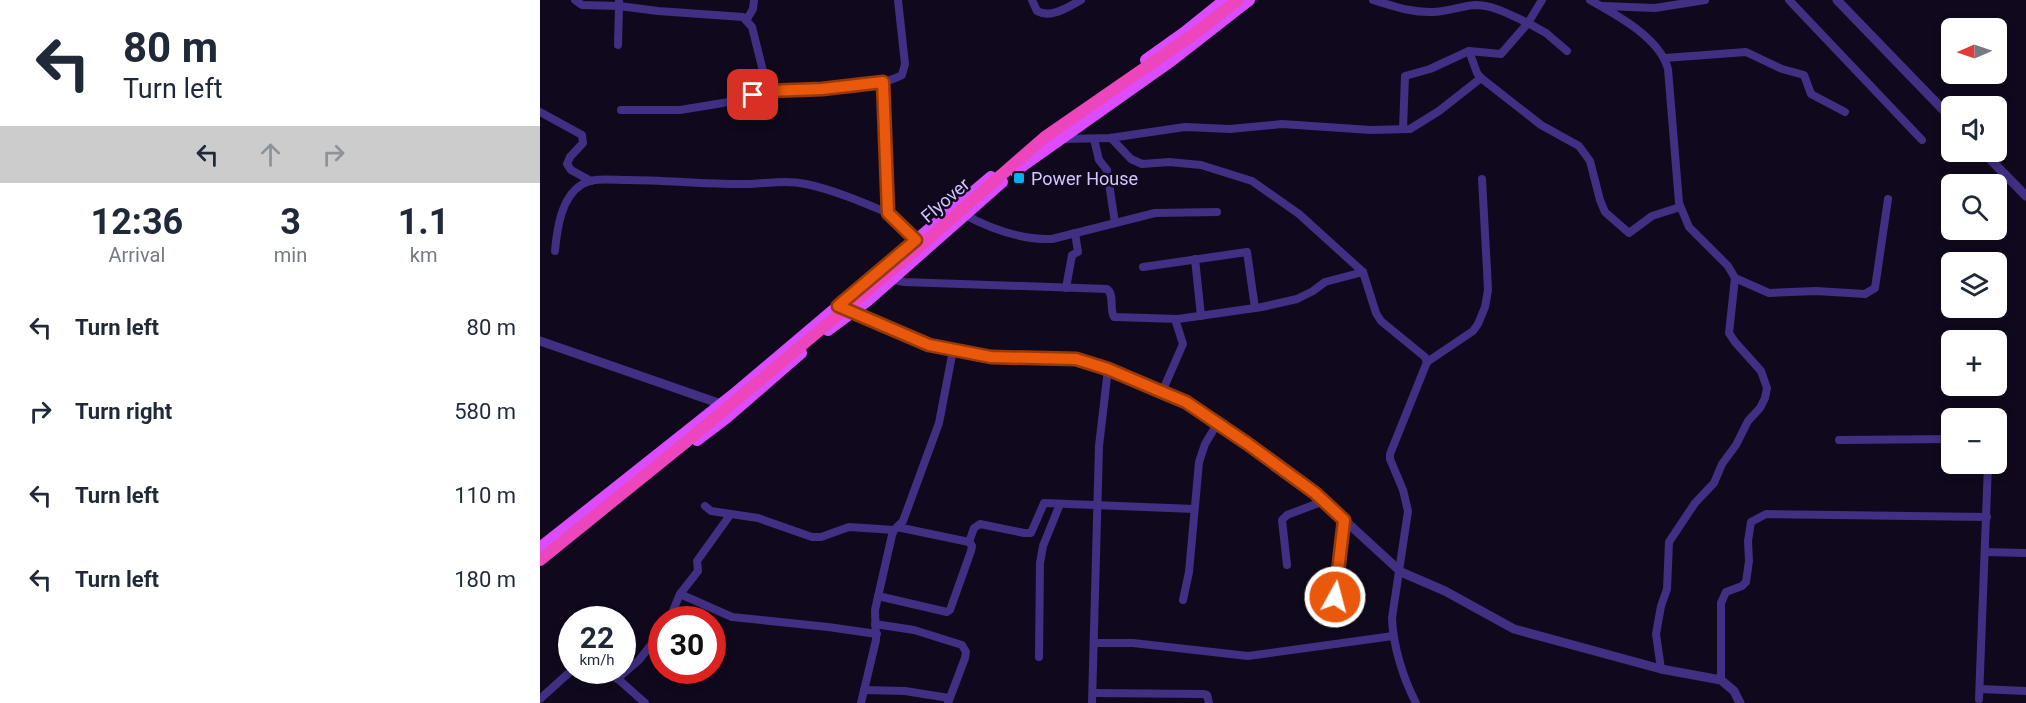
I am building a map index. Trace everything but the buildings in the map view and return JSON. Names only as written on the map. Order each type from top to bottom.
[{"type":"highway","name":"Flyover","points":[[540,560],[686,442],[911,254],[1045,137],[1176,47],[1238,0]]},
{"type":"highway","name":"Flyover","points":[[540,554],[658,459],[679,444],[686,442]]},
{"type":"main road","points":[[540,548],[722,404],[1048,129],[1184,33],[1225,0]]},
{"type":"main road","points":[[540,566],[648,477],[734,411],[818,338],[852,313],[1021,165],[1172,60],[1249,0]]},
{"type":"street","points":[[575,0],[582,5],[619,3],[658,11],[738,15],[747,19],[752,27],[768,91]]},
{"type":"street","points":[[747,19],[753,9],[754,0]]},
{"type":"street","points":[[621,110],[666,111],[694,108],[768,91],[822,89],[883,82],[902,75],[905,69],[898,0]]},
{"type":"street","points":[[1032,0],[1037,11],[1045,15],[1081,0]]},
{"type":"street","points":[[1373,0],[1413,11],[1432,12],[1473,5],[1496,8],[1546,33],[1567,51]]},
{"type":"street","points":[[1403,129],[1404,76],[1430,69],[1469,51],[1501,54],[1528,23],[1542,0]]},
{"type":"street","points":[[1590,0],[1635,29],[1665,58],[1668,69],[1675,176],[1680,207],[1689,227],[1728,266],[1735,278],[1769,293],[1816,291],[1865,294],[1875,288],[1888,199]]},
{"type":"street","points":[[1601,6],[1655,8],[1705,0]]},
{"type":"street","points":[[1789,0],[1922,140]]},
{"type":"street","points":[[1837,0],[1941,108]]},
{"type":"street","points":[[618,45],[619,3]]},
{"type":"street","points":[[1469,51],[1481,78],[1541,125],[1579,146],[1590,161],[1605,212],[1629,233],[1652,216],[1680,207]]},
{"type":"street","points":[[1665,58],[1746,52],[1776,67],[1804,75],[1811,94],[1845,112]]},
{"type":"street","points":[[1048,129],[1058,139],[1111,138],[1185,128],[1230,129],[1282,124],[1371,130],[1410,129],[1439,111],[1481,78]]},
{"type":"street","points":[[883,82],[888,213]]},
{"type":"street","points":[[540,112],[582,135],[582,143],[567,164],[571,171],[591,181]]},
{"type":"street","points":[[1111,138],[1131,159],[1142,164],[1169,162],[1201,165],[1252,181],[1299,214],[1363,272],[1376,313],[1381,321],[1425,357],[1427,362]]},
{"type":"street","points":[[1094,139],[1099,160],[1107,170],[1115,223]]},
{"type":"street","points":[[1993,162],[2026,196]]},
{"type":"street","points":[[1416,703],[1408,687],[1393,636],[1392,618],[1401,572],[1408,512],[1404,490],[1390,459],[1390,454],[1427,362],[1473,331],[1479,324],[1485,307],[1488,290],[1482,179]]},
{"type":"street","points":[[555,251],[556,232],[562,212],[577,188],[591,181],[643,180],[806,184],[888,213],[926,249]]},
{"type":"street","points":[[954,208],[998,230],[1041,239],[1052,239],[1155,213],[1217,212]]},
{"type":"street","points":[[1066,288],[1072,255],[1078,252],[1075,233]]},
{"type":"street","points":[[1143,267],[1247,252],[1255,308]]},
{"type":"street","points":[[1195,259],[1202,316]]},
{"type":"street","points":[[879,271],[892,279],[904,282],[930,281],[1110,291],[1112,314],[1117,318],[1175,319],[1255,308],[1297,299],[1325,282],[1363,272]]},
{"type":"street","points":[[1661,669],[1656,634],[1667,589],[1669,542],[1695,503],[1714,483],[1722,464],[1736,445],[1748,421],[1760,408],[1767,388],[1761,371],[1729,333],[1735,278]]},
{"type":"street","points":[[838,306],[929,345],[991,357],[1076,359],[1108,369],[1186,402],[1324,501],[1401,572],[1445,591],[1514,629],[1661,669],[1721,680],[1734,691],[1740,703]]},
{"type":"street","points":[[1162,392],[1183,344],[1175,319]]},
{"type":"street","points":[[540,341],[722,404],[734,411]]},
{"type":"street","points":[[861,703],[876,634],[874,616],[895,529],[903,521],[939,423],[953,350]]},
{"type":"street","points":[[1092,703],[1099,446],[1108,369]]},
{"type":"street","points":[[1183,600],[1189,572],[1199,462],[1205,444],[1217,424]]},
{"type":"street","points":[[1839,440],[1941,439]]},
{"type":"street","points":[[1979,699],[1988,474]]},
{"type":"street","points":[[1287,566],[1282,520],[1287,515],[1324,501]]},
{"type":"street","points":[[878,596],[947,612],[950,610],[972,546],[969,542],[974,528],[980,524],[1031,533],[1042,504],[1194,509]]},
{"type":"street","points":[[1039,657],[1040,563],[1043,546],[1060,504]]},
{"type":"street","points":[[705,506],[711,511],[758,518],[817,537],[849,527],[895,529],[969,542]]},
{"type":"street","points":[[1721,680],[1721,603],[1726,592],[1746,582],[1751,522],[1766,514],[1987,518]]},
{"type":"street","points":[[675,606],[680,594],[698,571],[696,561],[730,515]]},
{"type":"street","points":[[1333,616],[1344,520]]},
{"type":"street","points":[[1985,552],[2026,553]]},
{"type":"street","points":[[680,594],[732,617],[876,634]]},
{"type":"street","points":[[864,690],[905,691],[949,701],[966,652],[962,645],[914,630],[875,624]]},
{"type":"street","points":[[1095,643],[1133,643],[1248,656],[1393,636]]},
{"type":"street","points":[[636,663],[648,649]]},
{"type":"street","points":[[540,699],[558,683]]},
{"type":"street","points":[[623,684],[645,703]]},
{"type":"street","points":[[1980,689],[2026,691]]},
{"type":"street","points":[[1093,693],[1203,694],[1207,695],[1209,703]]},
{"type":"place","name":"Power House","points":[[1019,178]]},
{"type":"route","points":[[753,95],[768,91],[822,89],[883,82],[888,213],[916,240],[838,306],[929,345],[991,357],[1076,359],[1108,369],[1186,402],[1315,493],[1344,520],[1335,597]]}]
